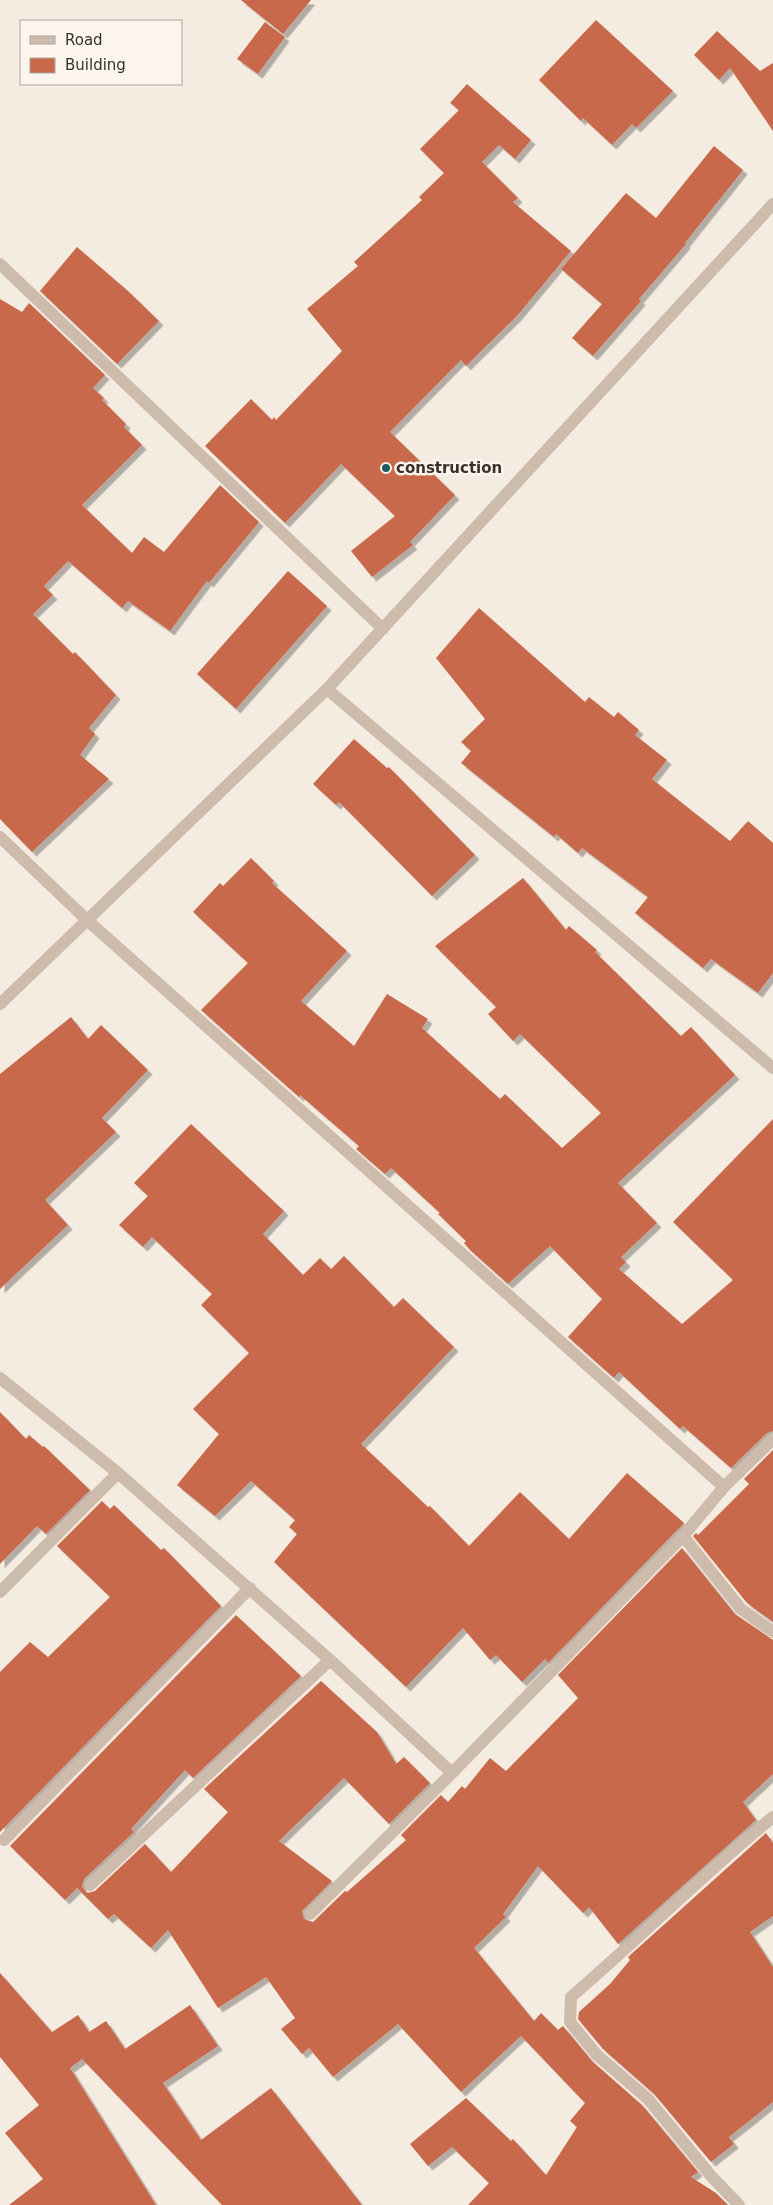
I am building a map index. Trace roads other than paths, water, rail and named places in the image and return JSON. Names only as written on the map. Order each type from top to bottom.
[{"type":"street","points":[[0,1004],[327,689],[773,204]]},
{"type":"street","points":[[0,264],[383,629]]},
{"type":"street","points":[[327,689],[773,1068]]},
{"type":"street","points":[[0,837],[86,920],[724,1487]]},
{"type":"street","points":[[0,1378],[118,1473],[250,1588],[452,1773]]},
{"type":"street","points":[[310,1914],[452,1773],[683,1536],[724,1487],[773,1439]]},
{"type":"street","points":[[0,1592],[118,1473]]},
{"type":"street","points":[[683,1536],[741,1609],[773,1632]]},
{"type":"street","points":[[4,1840],[250,1588]]},
{"type":"street","points":[[90,1885],[330,1660]]},
{"type":"street","points":[[740,2205],[712,2177],[648,2099],[598,2055],[570,2022],[571,1997],[628,1948],[734,1849],[773,1817]]},
{"type":"place","name":"construction","points":[[386,468]]}]
